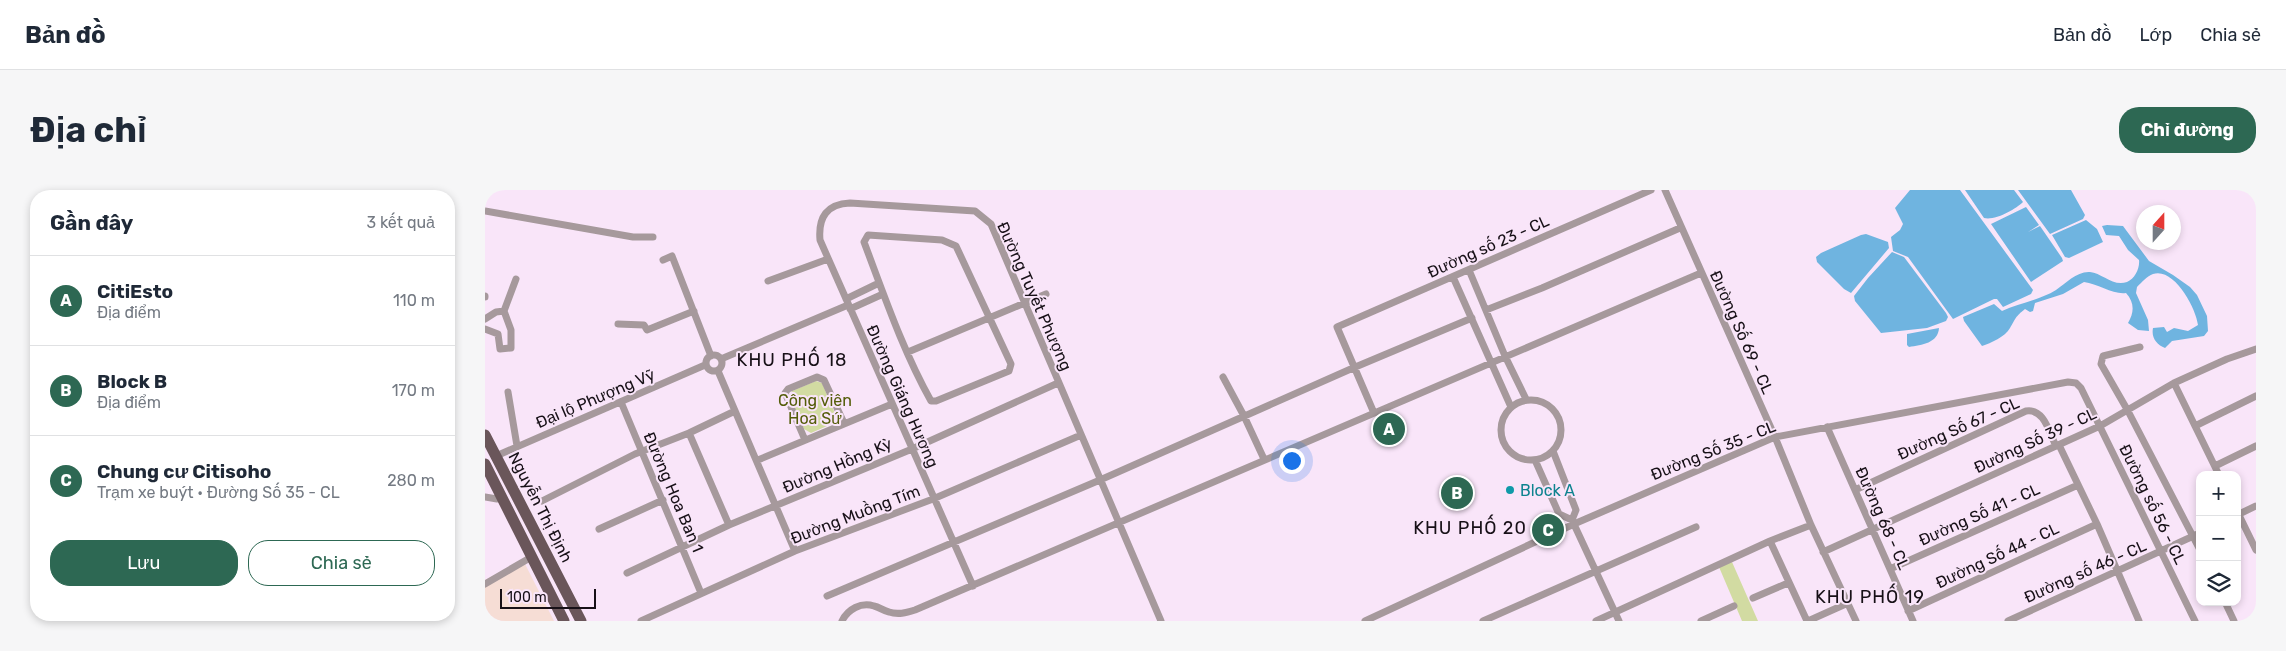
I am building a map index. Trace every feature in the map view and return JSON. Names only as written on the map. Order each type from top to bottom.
[{"type":"main road","name":"Nguyễn Thị Định","points":[[485,435],[581,621]]},
{"type":"main road","name":"Nguyễn Thị Định","points":[[485,450],[574,621]]},
{"type":"main road","name":"Nguyễn Thị Định","points":[[485,464],[495,498]]},
{"type":"main road","name":"Nguyễn Thị Định","points":[[485,477],[564,621]]},
{"type":"main road","name":"Nguyễn Thị Định","points":[[530,558],[560,621]]},
{"type":"street","name":"Đường số 23 - CL","points":[[1353,368],[1337,327],[1651,190]]},
{"type":"street","name":"Đường Số 69 - CL","points":[[1665,190],[1775,437],[1811,525],[1856,621]]},
{"type":"street","name":"Đường Tuyết Phượng","points":[[848,304],[820,240],[819,230],[824,214],[836,204],[850,203],[975,211],[991,224],[1161,621]]},
{"type":"street","points":[[485,211],[633,237],[653,237]]},
{"type":"street","points":[[1486,310],[1681,228]]},
{"type":"street","points":[[868,235],[949,242],[956,246],[1011,368],[1009,371],[936,401],[931,400],[908,352],[879,283],[864,242],[868,235]]},
{"type":"street","points":[[663,260],[671,256],[711,356]]},
{"type":"street","points":[[768,281],[828,259]]},
{"type":"street","points":[[1469,270],[1505,356],[1527,400]]},
{"type":"street","points":[[842,621],[851,610],[861,605],[875,606],[888,612],[903,614],[973,586],[1701,273]]},
{"type":"street","points":[[1453,278],[1511,407]]},
{"type":"street","points":[[485,329],[498,334],[500,349],[511,348],[511,330],[504,311],[516,279]]},
{"type":"street","points":[[848,304],[879,283]]},
{"type":"street","points":[[721,359],[848,304],[883,294]]},
{"type":"street","points":[[908,352],[1046,294]]},
{"type":"street","name":"Đường Giáng Hương","points":[[848,304],[973,586]]},
{"type":"street","points":[[485,320],[496,312],[504,311]]},
{"type":"street","points":[[619,324],[644,325],[647,330],[694,311]]},
{"type":"street","points":[[827,596],[1100,480],[1353,368],[1472,318]]},
{"type":"street","points":[[2140,347],[2103,356],[2101,360],[2109,380],[2196,535]]},
{"type":"street","name":"Đường Số 39 - CL","points":[[1823,552],[2100,426],[2174,383],[2227,359],[2256,349]]},
{"type":"street","points":[[717,355],[721,359],[723,365],[718,372],[710,371],[705,365],[711,356],[717,355]]},
{"type":"street","name":"Đại lộ Phượng Vỹ","points":[[496,456],[705,365]]},
{"type":"street","points":[[1353,368],[1374,413]]},
{"type":"street","points":[[718,372],[758,460],[795,551]]},
{"type":"street","points":[[805,440],[785,393],[788,389],[817,377],[824,380],[844,423]]},
{"type":"street","points":[[1223,377],[1244,416],[1264,460]]},
{"type":"street","name":"Đường Số 35 - CL","points":[[1365,621],[1573,522],[1775,437],[2068,382],[2076,383],[2081,388],[2100,426]]},
{"type":"street","name":"Đường Hồng Kỳ","points":[[627,573],[729,525],[912,449],[1058,383]]},
{"type":"street","points":[[2174,383],[2217,471]]},
{"type":"street","points":[[508,392],[517,446]]},
{"type":"street","points":[[2195,426],[2256,396]]},
{"type":"street","points":[[1527,400],[1539,400],[1549,405],[1556,412],[1560,422],[1559,442],[1553,451],[1545,457],[1535,460],[1516,456],[1503,442],[1501,423],[1511,407],[1527,400]]},
{"type":"street","name":"Đường Hoa Ban 1","points":[[621,402],[683,546],[701,593]]},
{"type":"street","points":[[758,460],[892,404]]},
{"type":"street","name":"Đường Số 67 - CL","points":[[1855,490],[2026,411],[2033,410],[2041,414],[2058,445]]},
{"type":"street","points":[[542,500],[635,454],[642,453],[689,433],[735,411]]},
{"type":"street","name":"Đường số 56 - CL","points":[[2100,426],[2160,553],[2195,621]]},
{"type":"street","name":"Đường 68 - CL","points":[[1827,427],[1913,621]]},
{"type":"street","points":[[689,433],[729,525]]},
{"type":"street","name":"Đường Muồng Tím","points":[[641,621],[795,551],[933,499],[1081,435]]},
{"type":"street","points":[[2058,445],[2097,524],[2139,621]]},
{"type":"street","points":[[2215,466],[2256,446]]},
{"type":"street","points":[[1553,451],[1576,510],[1573,522]]},
{"type":"street","points":[[1535,460],[1559,514],[1573,522],[1619,621]]},
{"type":"street","name":"Đường Số 41 - CL","points":[[1890,569],[2078,485]]},
{"type":"street","points":[[599,529],[663,500]]},
{"type":"street","points":[[2241,512],[2256,506]]},
{"type":"street","points":[[2239,516],[2256,550]]},
{"type":"street","name":"Đường Số 44 - CL","points":[[1908,611],[2097,524]]},
{"type":"street","points":[[1595,621],[1770,541],[1811,525]]},
{"type":"street","points":[[1483,621],[1696,527]]},
{"type":"street","name":"Đường số 46 - CL","points":[[2008,621],[2196,535]]},
{"type":"street","points":[[1770,541],[1807,621],[1848,603]]},
{"type":"street","points":[[485,584],[530,558]]},
{"type":"street","points":[[1753,598],[1788,583]]},
{"type":"street","points":[[1701,621],[1734,606]]},
{"type":"street","points":[[2227,606],[2234,621]]},
{"type":"shaded area","points":[[523,560],[554,621],[485,621],[485,580]]},
{"type":"green space","name":"Công viên Hoa Sứ","points":[[816,381],[822,383],[837,418],[834,423],[811,433],[804,429],[791,400],[792,391]]},
{"type":"green space","points":[[1732,562],[1758,621],[1742,621],[1719,567]]},
{"type":"water","points":[[1910,190],[1960,190],[2033,290],[2031,294],[2003,307],[1997,299],[1994,299],[1953,319],[1908,257],[1893,251],[1891,237],[1900,230],[1903,224],[1895,208]]},
{"type":"water","points":[[1965,190],[2014,190],[2023,202],[1999,216],[1984,218]]},
{"type":"water","points":[[2018,190],[2071,190],[2085,215],[2083,219],[2050,234]]},
{"type":"water","points":[[2026,207],[2039,225],[2028,232],[2040,226],[2063,261],[2031,282],[1991,224]]},
{"type":"water","points":[[2086,220],[2097,229],[2103,242],[2069,258],[2065,257],[2052,235]]},
{"type":"water","points":[[2102,226],[2123,226],[2136,244],[2136,250],[2141,250],[2149,261],[2190,287],[2197,295],[2207,316],[2208,331],[2204,336],[2172,341],[2165,348],[2155,341],[2153,328],[2164,327],[2167,332],[2174,328],[2188,331],[2198,325],[2193,309],[2183,290],[2169,277],[2161,273],[2151,275],[2137,287],[2136,293],[2148,320],[2149,331],[2138,330],[2128,323],[2133,308],[2131,300],[2126,293],[2116,292],[2084,282],[2063,294],[2035,303],[2033,311],[2030,312],[2025,309],[2017,316],[2005,334],[1982,346],[1963,317],[1994,304],[2002,311],[2036,299],[2056,290],[2076,275],[2085,272],[2094,273],[2117,283],[2127,282],[2135,276],[2139,260],[2128,250],[2119,236],[2106,235]]},
{"type":"water","points":[[1866,234],[1888,242],[1889,248],[1851,293],[1844,289],[1817,262],[1816,257],[1821,253]]},
{"type":"water","points":[[1892,252],[1904,257],[1946,313],[1948,317],[1946,321],[1927,328],[1881,333],[1855,301],[1854,296]]},
{"type":"water","points":[[1939,328],[1936,337],[1929,342],[1909,347],[1907,345],[1907,334]]},
{"type":"place","name":"CitiEsto","points":[[1389,429]]},
{"type":"place","name":"Block A","points":[[1510,490]]},
{"type":"place","name":"Block B","points":[[1457,493]]},
{"type":"place","name":"Chung cư Citisoho","points":[[1548,530]]},
{"type":"district","name":"KHU PHỐ 18","points":[[792,360]]},
{"type":"district","name":"KHU PHỐ 20","points":[[1470,528]]},
{"type":"district","name":"KHU PHỐ 19","points":[[1870,597]]}]
